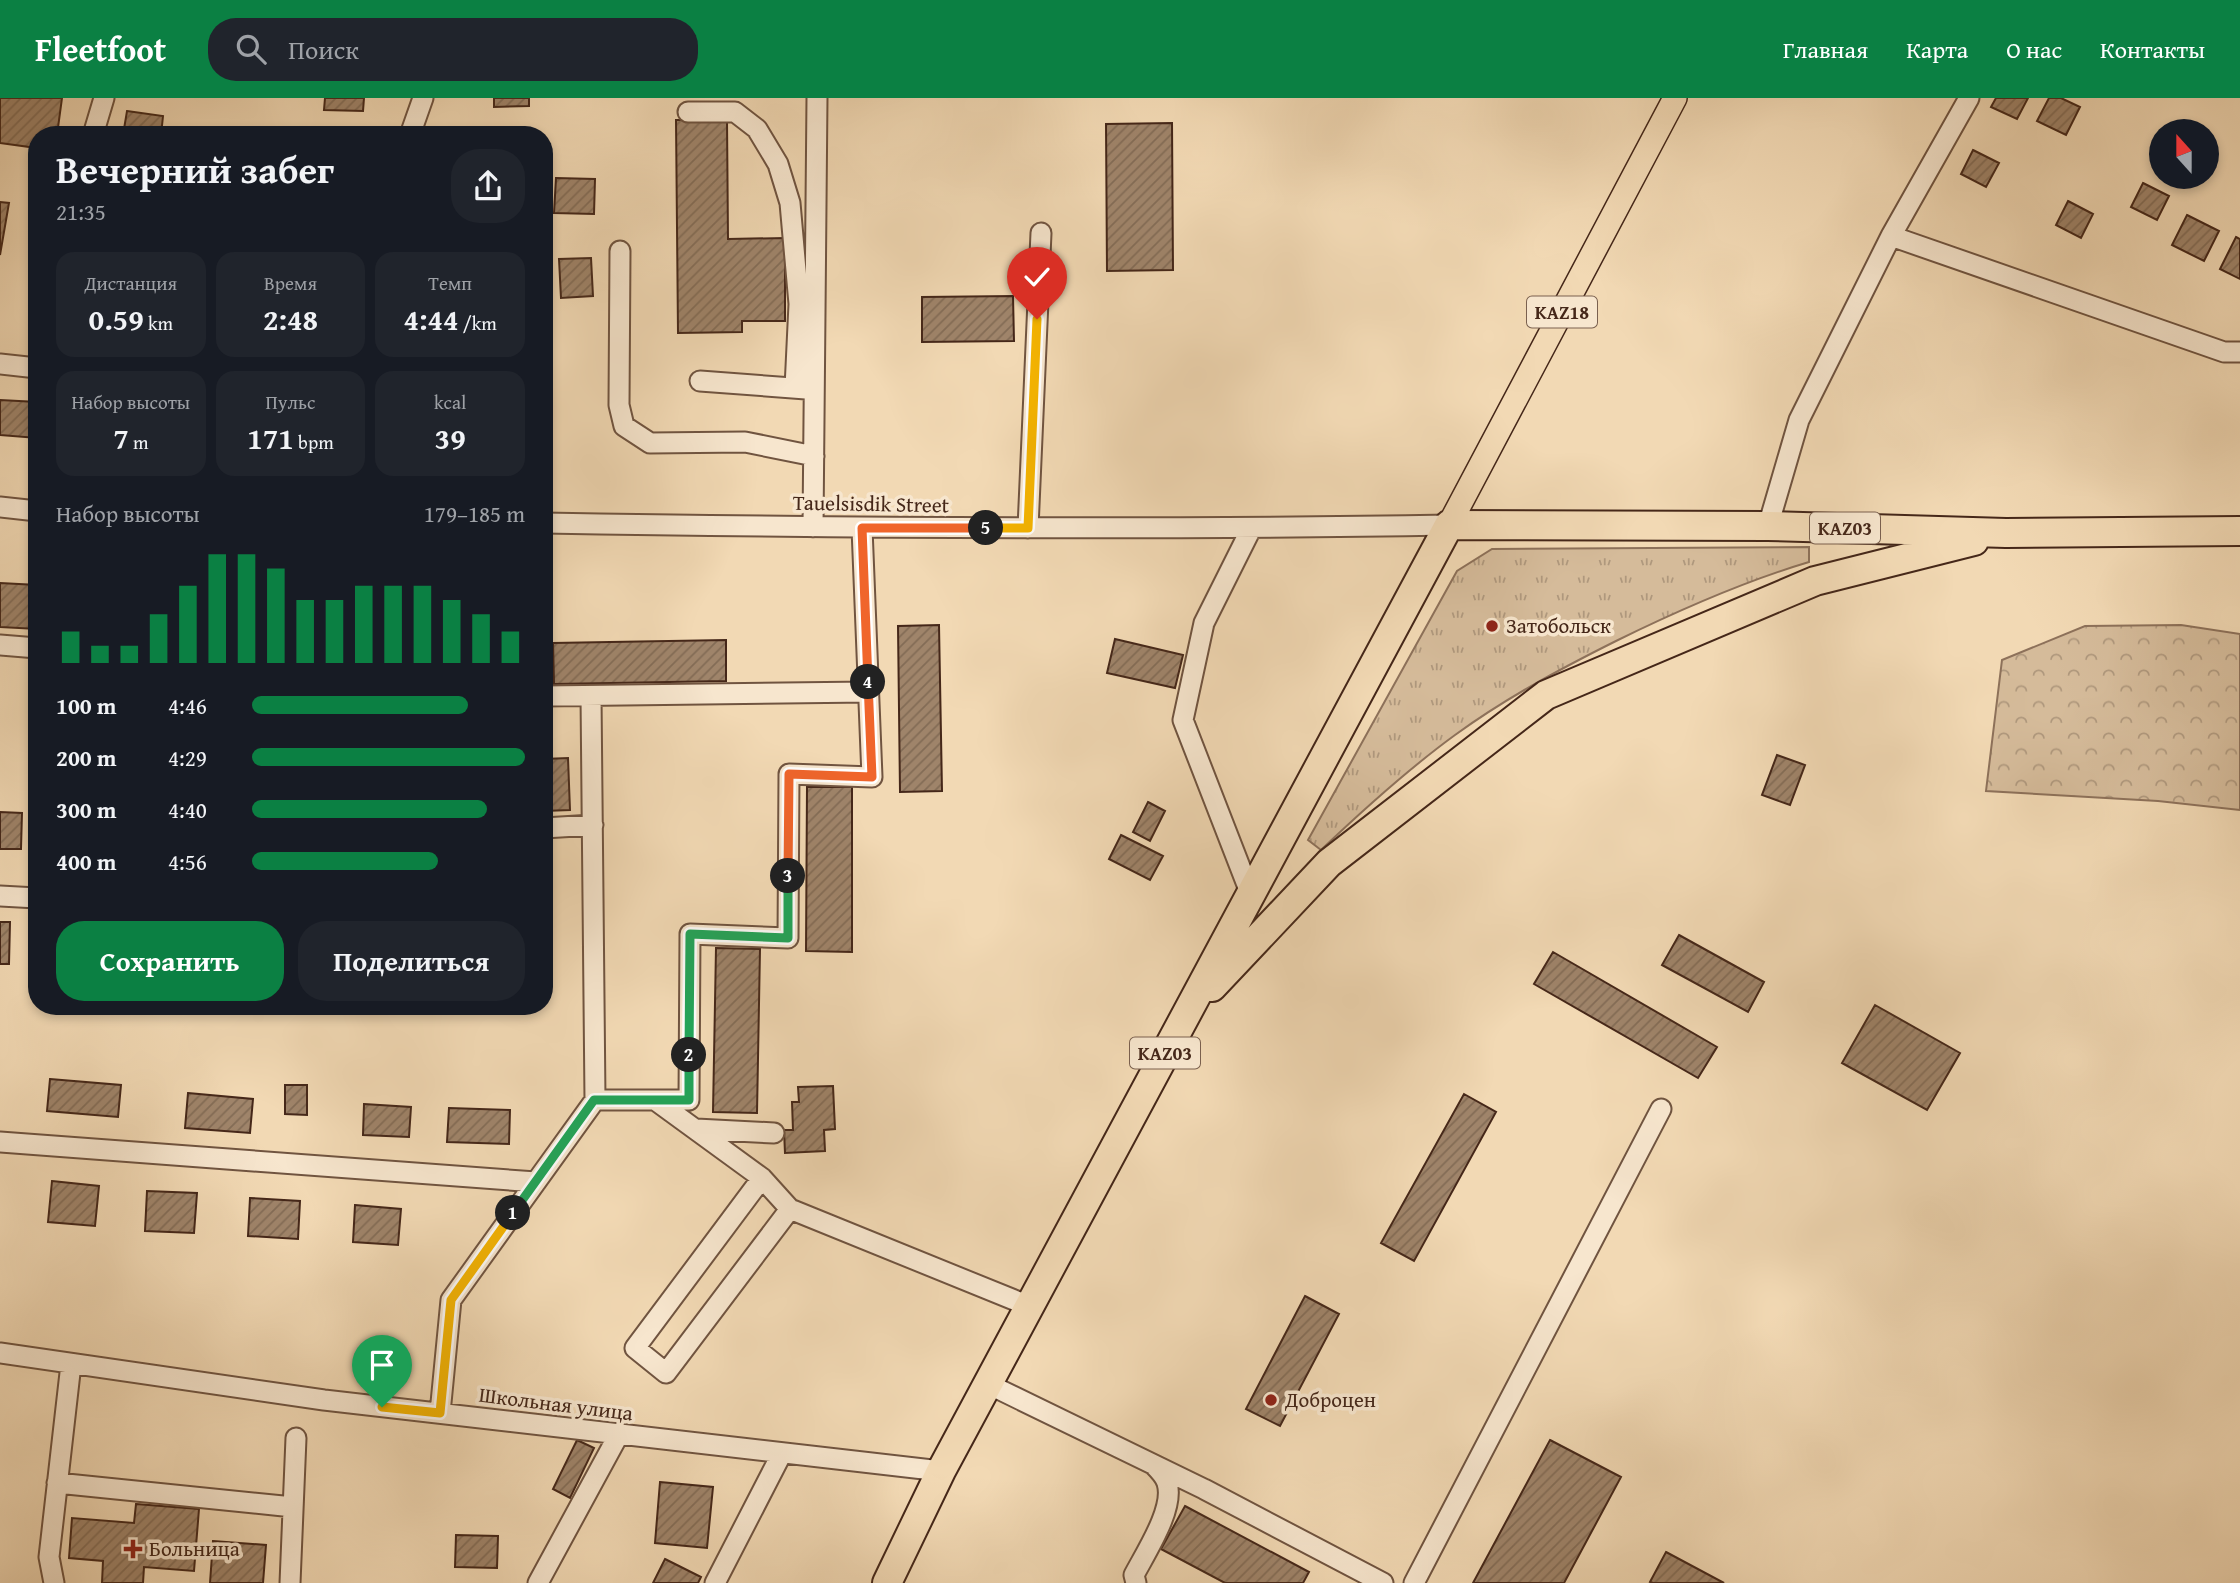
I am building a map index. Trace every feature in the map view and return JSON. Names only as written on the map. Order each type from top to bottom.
[{"type":"highway","name":"KАZ03","points":[[887,1583],[941,1471],[1449,525],[1768,526],[2006,533],[2240,531]]},
{"type":"highway","name":"KАZ03","points":[[1184,1017],[1329,863],[1546,695],[1815,581],[2006,533]]},
{"type":"main road","name":"KAZ18","points":[[1449,525],[1675,98]]},
{"type":"street","points":[[96,126],[104,98]]},
{"type":"street","points":[[413,126],[424,98]]},
{"type":"street","points":[[805,389],[817,98]]},
{"type":"street","points":[[1768,526],[1800,420],[1891,236],[1969,98]]},
{"type":"street","points":[[688,112],[735,112],[757,129],[778,164],[790,203],[805,389],[814,456],[813,527]]},
{"type":"street","points":[[1028,528],[1041,233]]},
{"type":"street","points":[[1891,236],[2224,352],[2240,352]]},
{"type":"street","points":[[620,251],[619,405],[624,426],[650,443],[745,442],[814,456]]},
{"type":"street","points":[[0,364],[28,367]]},
{"type":"street","points":[[700,381],[805,389]]},
{"type":"street","points":[[0,508],[28,510]]},
{"type":"street","name":"Tauelsisdik Street","points":[[553,523],[862,528],[1251,529],[1449,525]]},
{"type":"street","points":[[594,1100],[689,1100],[690,934],[788,938],[789,774],[872,777],[862,528]]},
{"type":"street","points":[[1251,529],[1204,623],[1183,719],[1251,895]]},
{"type":"street","points":[[0,645],[28,647]]},
{"type":"street","points":[[553,696],[869,692]]},
{"type":"street","points":[[440,1413],[451,1300],[594,1100],[592,696]]},
{"type":"street","points":[[553,827],[593,825]]},
{"type":"street","points":[[0,897],[28,898]]},
{"type":"street","points":[[656,1100],[762,1178],[790,1209],[1029,1306]]},
{"type":"street","points":[[1414,1583],[1661,1109]]},
{"type":"street","points":[[695,1129],[774,1133]]},
{"type":"street","points":[[0,1142],[536,1182]]},
{"type":"street","points":[[762,1178],[635,1348],[666,1373],[790,1209]]},
{"type":"street","name":"Школьная улица","points":[[0,1353],[324,1400],[941,1471]]},
{"type":"street","points":[[54,1583],[49,1557],[71,1364]]},
{"type":"street","points":[[988,1384],[1154,1464],[1383,1583]]},
{"type":"street","points":[[538,1583],[619,1434]]},
{"type":"street","points":[[290,1583],[296,1438]]},
{"type":"street","points":[[715,1583],[782,1453]]},
{"type":"street","points":[[1136,1583],[1135,1575],[1166,1510],[1169,1492],[1167,1480],[1154,1464]]},
{"type":"street","points":[[57,1483],[293,1507]]},
{"type":"green space","points":[[1809,547],[1809,562],[1759,578],[1687,608],[1574,662],[1534,685],[1474,721],[1437,748],[1386,790],[1321,850],[1308,840],[1457,571],[1492,549]]},
{"type":"green space","points":[[2181,625],[2240,634],[2240,810],[2158,801],[1986,791],[2002,660],[2085,626]]},
{"type":"building","points":[[0,98],[62,98],[58,126],[28,126],[28,147],[0,143]]},
{"type":"building","points":[[325,98],[364,98],[363,111],[324,110]]},
{"type":"building","points":[[494,98],[529,98],[529,106],[494,107]]},
{"type":"building","points":[[1996,98],[2028,98],[2017,119],[1991,107]]},
{"type":"building","points":[[2049,98],[2061,98],[2080,107],[2066,135],[2037,121]]},
{"type":"building","points":[[127,111],[163,116],[162,126],[124,126]]},
{"type":"building","points":[[676,120],[727,120],[728,239],[785,238],[785,321],[742,321],[742,332],[678,333]]},
{"type":"building","points":[[1172,123],[1173,270],[1107,271],[1106,124]]},
{"type":"building","points":[[1973,150],[1999,163],[1986,187],[1961,174]]},
{"type":"building","points":[[556,178],[595,179],[594,214],[554,213]]},
{"type":"building","points":[[2143,183],[2149,186],[2149,189],[2169,196],[2157,220],[2131,207]]},
{"type":"building","points":[[2068,201],[2093,214],[2081,238],[2056,225]]},
{"type":"building","points":[[0,202],[9,203],[0,255]]},
{"type":"building","points":[[2187,215],[2219,231],[2204,261],[2172,245]]},
{"type":"building","points":[[2236,237],[2240,239],[2240,279],[2220,269]]},
{"type":"building","points":[[591,258],[593,296],[561,298],[559,259]]},
{"type":"building","points":[[1013,296],[1014,341],[922,342],[922,297]]},
{"type":"building","points":[[0,400],[28,402],[28,437],[0,435]]},
{"type":"building","points":[[0,583],[28,585],[28,629],[0,627]]},
{"type":"building","points":[[939,625],[942,791],[900,792],[898,626]]},
{"type":"building","points":[[1115,639],[1183,655],[1175,688],[1107,673]]},
{"type":"building","points":[[726,640],[726,681],[554,684],[553,643]]},
{"type":"building","points":[[1777,755],[1805,765],[1790,805],[1762,795]]},
{"type":"building","points":[[568,758],[570,810],[553,811],[553,759]]},
{"type":"building","points":[[807,787],[852,787],[852,952],[806,951]]},
{"type":"building","points":[[1148,802],[1165,811],[1150,841],[1133,832]]},
{"type":"building","points":[[0,812],[22,813],[21,849],[0,849]]},
{"type":"building","points":[[1121,835],[1163,856],[1150,880],[1109,859]]},
{"type":"building","points":[[0,922],[10,922],[9,964],[0,964]]},
{"type":"building","points":[[1679,935],[1764,982],[1748,1012],[1662,965]]},
{"type":"building","points":[[716,948],[760,949],[757,1113],[713,1112]]},
{"type":"building","points":[[1553,952],[1717,1047],[1698,1078],[1534,984]]},
{"type":"building","points":[[1875,1005],[1960,1053],[1927,1110],[1842,1063]]},
{"type":"building","points":[[50,1079],[121,1085],[118,1117],[47,1111]]},
{"type":"building","points":[[285,1085],[307,1085],[307,1115],[285,1114]]},
{"type":"building","points":[[833,1086],[835,1129],[824,1130],[825,1151],[785,1153],[784,1130],[793,1130],[792,1102],[799,1102],[798,1087]]},
{"type":"building","points":[[188,1093],[253,1099],[250,1133],[185,1128]]},
{"type":"building","points":[[1464,1094],[1496,1112],[1414,1261],[1381,1243]]},
{"type":"building","points":[[364,1104],[411,1107],[409,1137],[363,1135]]},
{"type":"building","points":[[449,1108],[510,1110],[509,1144],[447,1142]]},
{"type":"building","points":[[52,1181],[99,1186],[95,1226],[48,1222]]},
{"type":"building","points":[[147,1191],[197,1193],[194,1233],[145,1231]]},
{"type":"building","points":[[250,1198],[300,1201],[298,1239],[248,1236]]},
{"type":"building","points":[[355,1205],[401,1209],[398,1245],[353,1242]]},
{"type":"building","points":[[1305,1296],[1339,1314],[1280,1426],[1246,1409]]},
{"type":"building","points":[[577,1440],[594,1448],[570,1498],[553,1489]]},
{"type":"building","points":[[1550,1440],[1621,1477],[1564,1583],[1473,1583]]},
{"type":"building","points":[[660,1482],[713,1487],[707,1548],[655,1543]]},
{"type":"building","name":"Больница","points":[[136,1504],[199,1509],[194,1571],[144,1567],[143,1583],[102,1583],[103,1561],[69,1558],[72,1518],[134,1523]]},
{"type":"building","points":[[1185,1506],[1309,1572],[1303,1583],[1225,1583],[1161,1549]]},
{"type":"building","points":[[456,1535],[498,1536],[497,1568],[455,1567]]},
{"type":"building","points":[[213,1541],[266,1545],[263,1583],[210,1583]]},
{"type":"building","points":[[1666,1552],[1724,1583],[1650,1582]]},
{"type":"building","points":[[665,1559],[701,1577],[698,1583],[653,1583]]},
{"type":"place","name":"Затобольск","points":[[1492,626]]},
{"type":"place","name":"Доброцен","points":[[1271,1400]]},
{"type":"place","name":"Больница","points":[[133,1549]]},
{"type":"route","points":[[382,1407],[440,1413],[451,1300],[594,1100],[689,1100],[690,934],[788,938],[789,774],[872,777],[862,528],[1028,528],[1037,319]]}]
